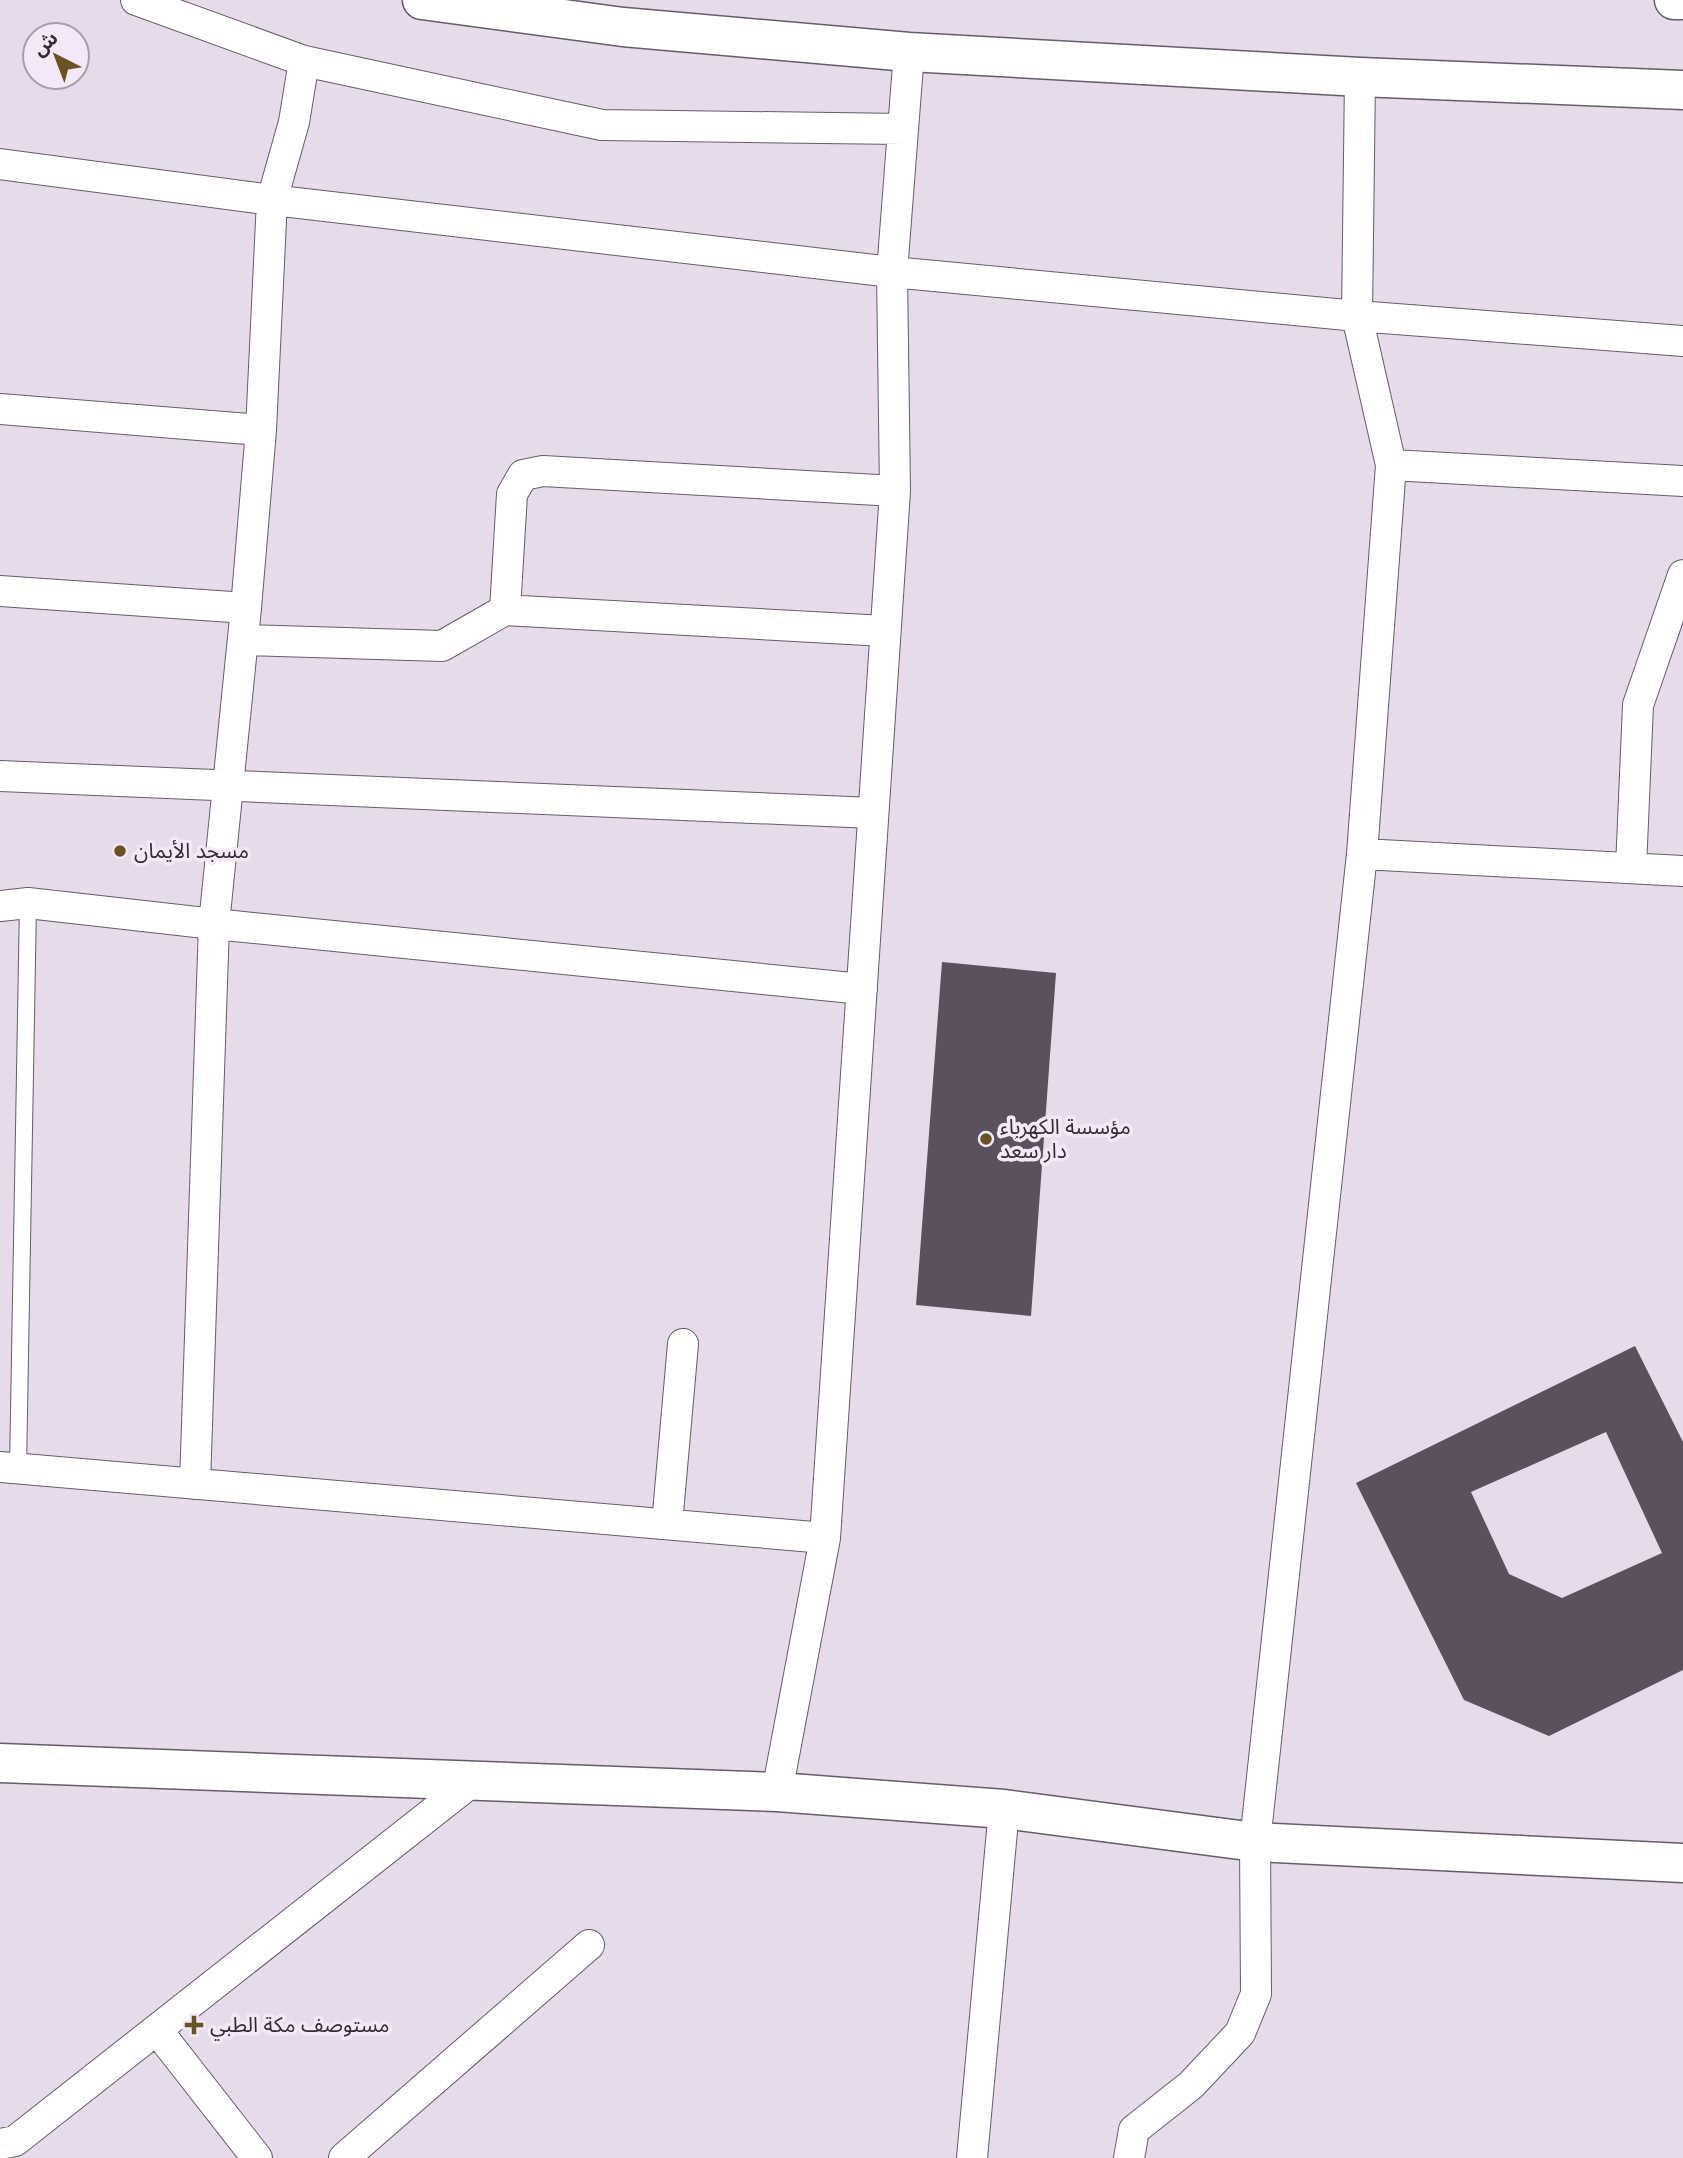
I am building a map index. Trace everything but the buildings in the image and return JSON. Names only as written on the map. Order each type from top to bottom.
[{"type":"main road","points":[[422,0],[623,27],[909,52],[1683,90]]},
{"type":"main road","points":[[1674,0],[1683,0]]},
{"type":"main road","points":[[0,1763],[777,1792],[1004,1809],[1255,1842],[1683,1863]]},
{"type":"street","points":[[136,0],[304,61],[602,125],[903,129]]},
{"type":"street","points":[[777,1792],[825,1538],[895,491],[892,272],[909,52]]},
{"type":"street","points":[[195,1484],[214,924],[261,430],[272,200],[295,122],[304,61]]},
{"type":"street","points":[[1129,2158],[1133,2130],[1191,2085],[1240,2034],[1256,1994],[1255,1842],[1362,854],[1391,465],[1357,316],[1360,76]]},
{"type":"street","points":[[0,164],[272,200],[892,272],[1357,316],[1683,341]]},
{"type":"street","points":[[0,409],[261,430]]},
{"type":"street","points":[[1391,465],[1683,481]]},
{"type":"street","points":[[505,610],[512,494],[523,475],[543,471],[895,491]]},
{"type":"street","points":[[1631,869],[1638,705],[1683,575]]},
{"type":"street","points":[[0,592],[246,608]]},
{"type":"street","points":[[243,640],[442,646],[505,610],[886,631]]},
{"type":"street","points":[[0,776],[873,813]]},
{"type":"street","points":[[1362,854],[1683,871]]},
{"type":"street","points":[[14,904],[862,989]]},
{"type":"street","points":[[667,1524],[683,1344]]},
{"type":"street","points":[[9,1468],[825,1538]]},
{"type":"street","points":[[0,2144],[15,2141],[474,1780]]},
{"type":"street","points":[[972,2158],[1004,1809]]},
{"type":"street","points":[[344,2158],[589,1945]]},
{"type":"street","points":[[157,2030],[257,2158]]},
{"type":"lane","points":[[9,1468],[14,904]]},
{"type":"place","name":"مسجد الأيمان","points":[[120,851]]},
{"type":"place","name":"مؤسسة الكهرباء دار سعد","points":[[986,1139]]},
{"type":"place","name":"مستوصف مكة الطبي","points":[[194,2025]]}]
